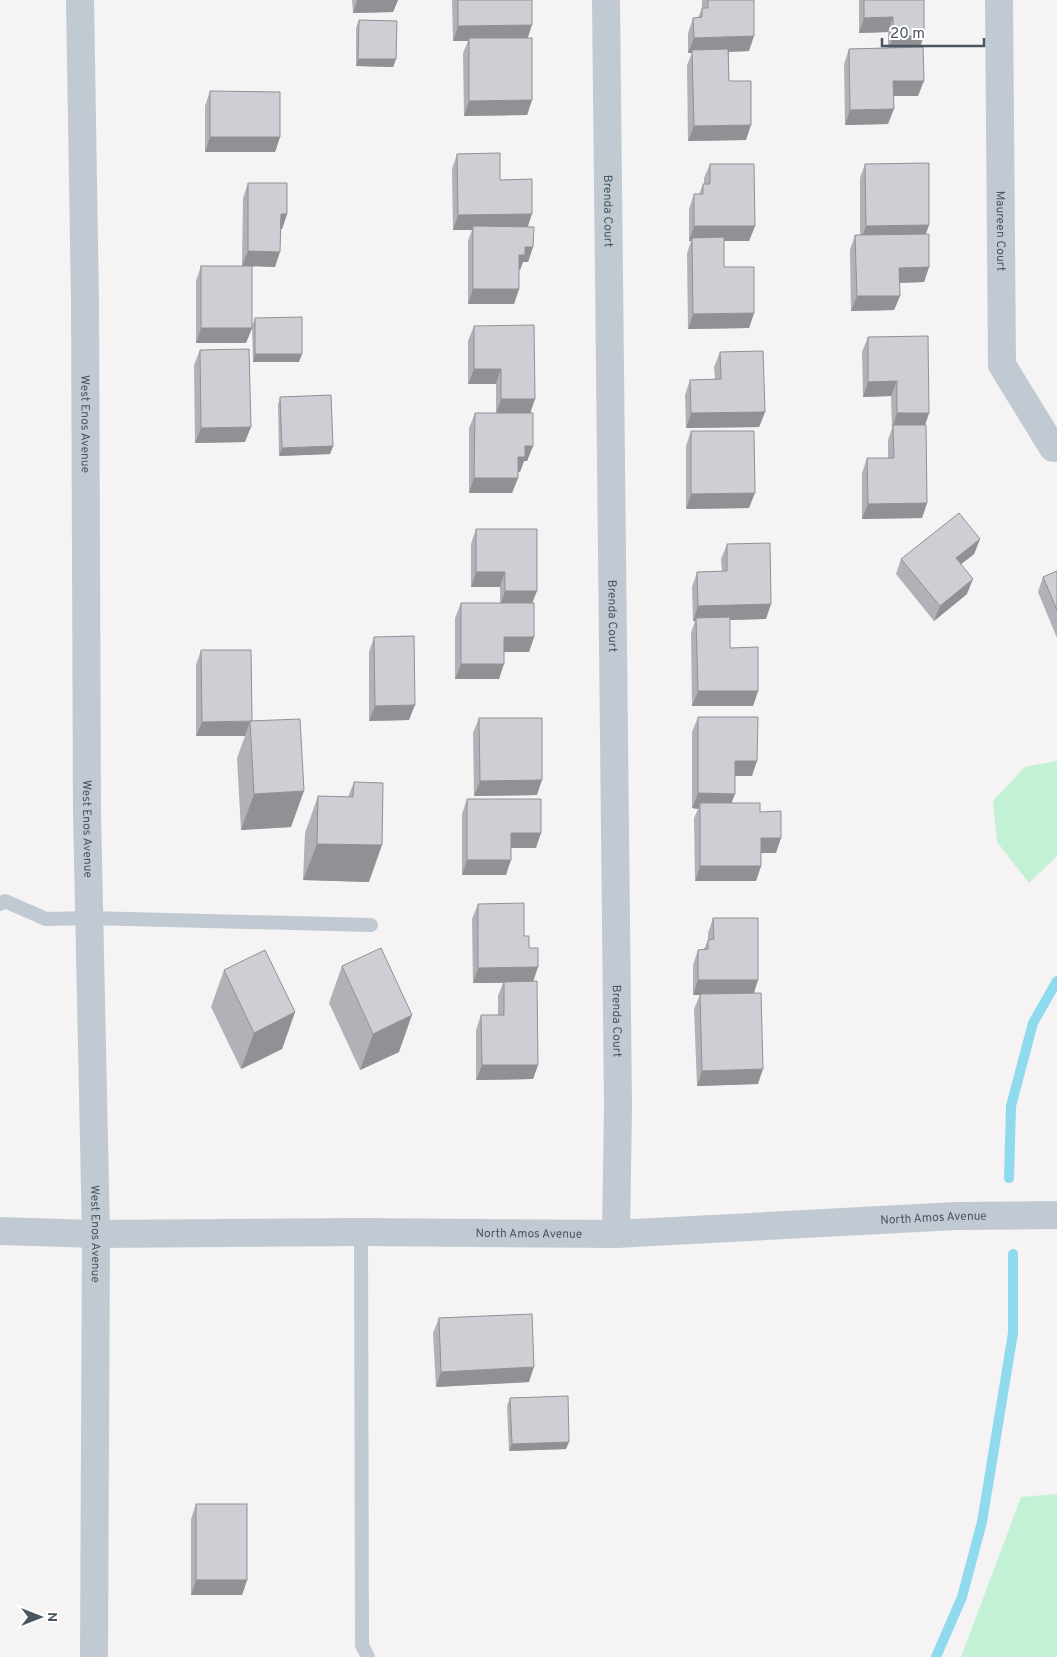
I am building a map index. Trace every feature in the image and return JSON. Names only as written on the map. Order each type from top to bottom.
[{"type":"street","name":"West Enos Avenue","points":[[80,0],[86,312],[86,812],[96,1234],[94,1657]]},
{"type":"street","name":"Brenda Court","points":[[606,0],[618,1106],[616,1234]]},
{"type":"street","name":"Maureen Court","points":[[999,0],[1002,365],[1053,448]]},
{"type":"street","name":"North Amos Avenue","points":[[0,1231],[96,1234],[361,1232],[616,1234],[956,1216],[1053,1215]]},
{"type":"lane","points":[[0,904],[5,901],[46,919],[89,918],[371,925]]},
{"type":"lane","points":[[361,1232],[362,1645],[368,1657]]},
{"type":"green space","points":[[1057,761],[1057,856],[1029,883],[997,842],[993,801],[1025,767]]},
{"type":"green space","points":[[1057,1494],[1057,1657],[961,1657],[1021,1497]]},
{"type":"building","points":[[458,0],[532,0],[532,25],[458,26]]},
{"type":"building","points":[[708,0],[754,0],[754,36],[694,38],[693,18],[702,17],[702,8],[708,8]]},
{"type":"building","points":[[864,0],[924,0],[924,36],[893,36],[893,17],[864,18]]},
{"type":"building","points":[[359,20],[397,21],[396,59],[358,59]]},
{"type":"building","points":[[469,38],[532,38],[532,100],[469,101]]},
{"type":"building","points":[[923,47],[924,81],[893,81],[894,109],[850,110],[849,49]]},
{"type":"building","points":[[728,49],[729,81],[751,81],[751,125],[694,126],[692,50]]},
{"type":"building","points":[[210,91],[280,92],[280,137],[210,137]]},
{"type":"building","points":[[500,153],[500,180],[532,179],[532,214],[458,215],[457,154]]},
{"type":"building","points":[[929,163],[929,225],[866,226],[865,164]]},
{"type":"building","points":[[710,164],[754,164],[755,226],[694,226],[694,194],[703,194],[703,184],[710,184]]},
{"type":"building","points":[[248,183],[287,183],[287,214],[281,214],[280,252],[248,251]]},
{"type":"building","points":[[473,226],[534,227],[533,247],[525,247],[525,255],[519,255],[519,289],[473,289]]},
{"type":"building","points":[[929,234],[929,267],[899,268],[900,296],[857,296],[855,235]]},
{"type":"building","points":[[724,237],[724,267],[754,267],[754,313],[693,314],[692,238]]},
{"type":"building","points":[[201,266],[252,266],[252,328],[201,328]]},
{"type":"building","points":[[302,317],[302,354],[255,354],[255,318]]},
{"type":"building","points":[[534,325],[535,399],[501,399],[501,369],[474,369],[474,326]]},
{"type":"building","points":[[928,336],[929,413],[897,413],[897,381],[868,382],[868,337]]},
{"type":"building","points":[[249,349],[251,427],[201,428],[200,350]]},
{"type":"building","points":[[763,351],[765,412],[691,413],[690,380],[721,379],[720,352]]},
{"type":"building","points":[[331,395],[333,446],[282,448],[280,397]]},
{"type":"building","points":[[475,413],[533,413],[533,446],[525,446],[525,457],[518,457],[518,478],[474,478]]},
{"type":"building","points":[[893,425],[926,425],[927,503],[868,504],[867,458],[894,458]]},
{"type":"building","points":[[691,431],[754,431],[755,493],[691,494]]},
{"type":"building","points":[[959,513],[980,539],[956,558],[973,579],[940,606],[901,559]]},
{"type":"building","points":[[476,529],[537,529],[537,591],[505,591],[505,572],[476,572]]},
{"type":"building","points":[[770,543],[771,604],[698,606],[697,572],[727,571],[727,544]]},
{"type":"building","points":[[1057,571],[1057,610],[1043,577]]},
{"type":"building","points":[[461,603],[534,603],[534,637],[504,637],[504,664],[461,664]]},
{"type":"building","points":[[730,617],[730,648],[758,647],[758,691],[698,691],[696,618]]},
{"type":"building","points":[[414,636],[415,705],[375,706],[374,637]]},
{"type":"building","points":[[201,650],[251,650],[252,721],[202,722]]},
{"type":"building","points":[[698,717],[758,717],[757,761],[735,761],[735,794],[698,793]]},
{"type":"building","points":[[479,718],[542,718],[542,780],[480,781]]},
{"type":"building","points":[[300,719],[304,791],[254,794],[250,721]]},
{"type":"building","points":[[354,782],[383,783],[382,845],[317,844],[318,796],[353,797]]},
{"type":"building","points":[[467,799],[541,799],[541,833],[511,833],[511,860],[467,860]]},
{"type":"building","points":[[700,803],[760,803],[760,812],[781,811],[781,838],[761,838],[761,866],[700,866]]},
{"type":"building","points":[[524,903],[524,936],[529,936],[529,948],[538,948],[538,967],[478,968],[478,904]]},
{"type":"building","points":[[713,918],[758,918],[758,980],[698,980],[698,950],[708,949],[708,940],[714,939]]},
{"type":"building","points":[[381,948],[412,1015],[373,1034],[342,966]]},
{"type":"building","points":[[265,950],[295,1012],[254,1033],[224,970]]},
{"type":"building","points":[[537,981],[538,1065],[482,1065],[481,1015],[504,1015],[504,982]]},
{"type":"building","points":[[761,993],[763,1069],[702,1071],[700,994]]},
{"type":"building","points":[[532,1314],[534,1367],[441,1372],[439,1318]]},
{"type":"building","points":[[568,1396],[569,1442],[512,1444],[510,1398]]},
{"type":"building","points":[[196,1504],[247,1504],[247,1580],[196,1580]]},
{"type":"waterway","points":[[1009,1178],[1011,1106],[1033,1023],[1057,981]]},
{"type":"waterway","points":[[936,1657],[962,1597],[982,1522],[1013,1333],[1013,1254]]}]
